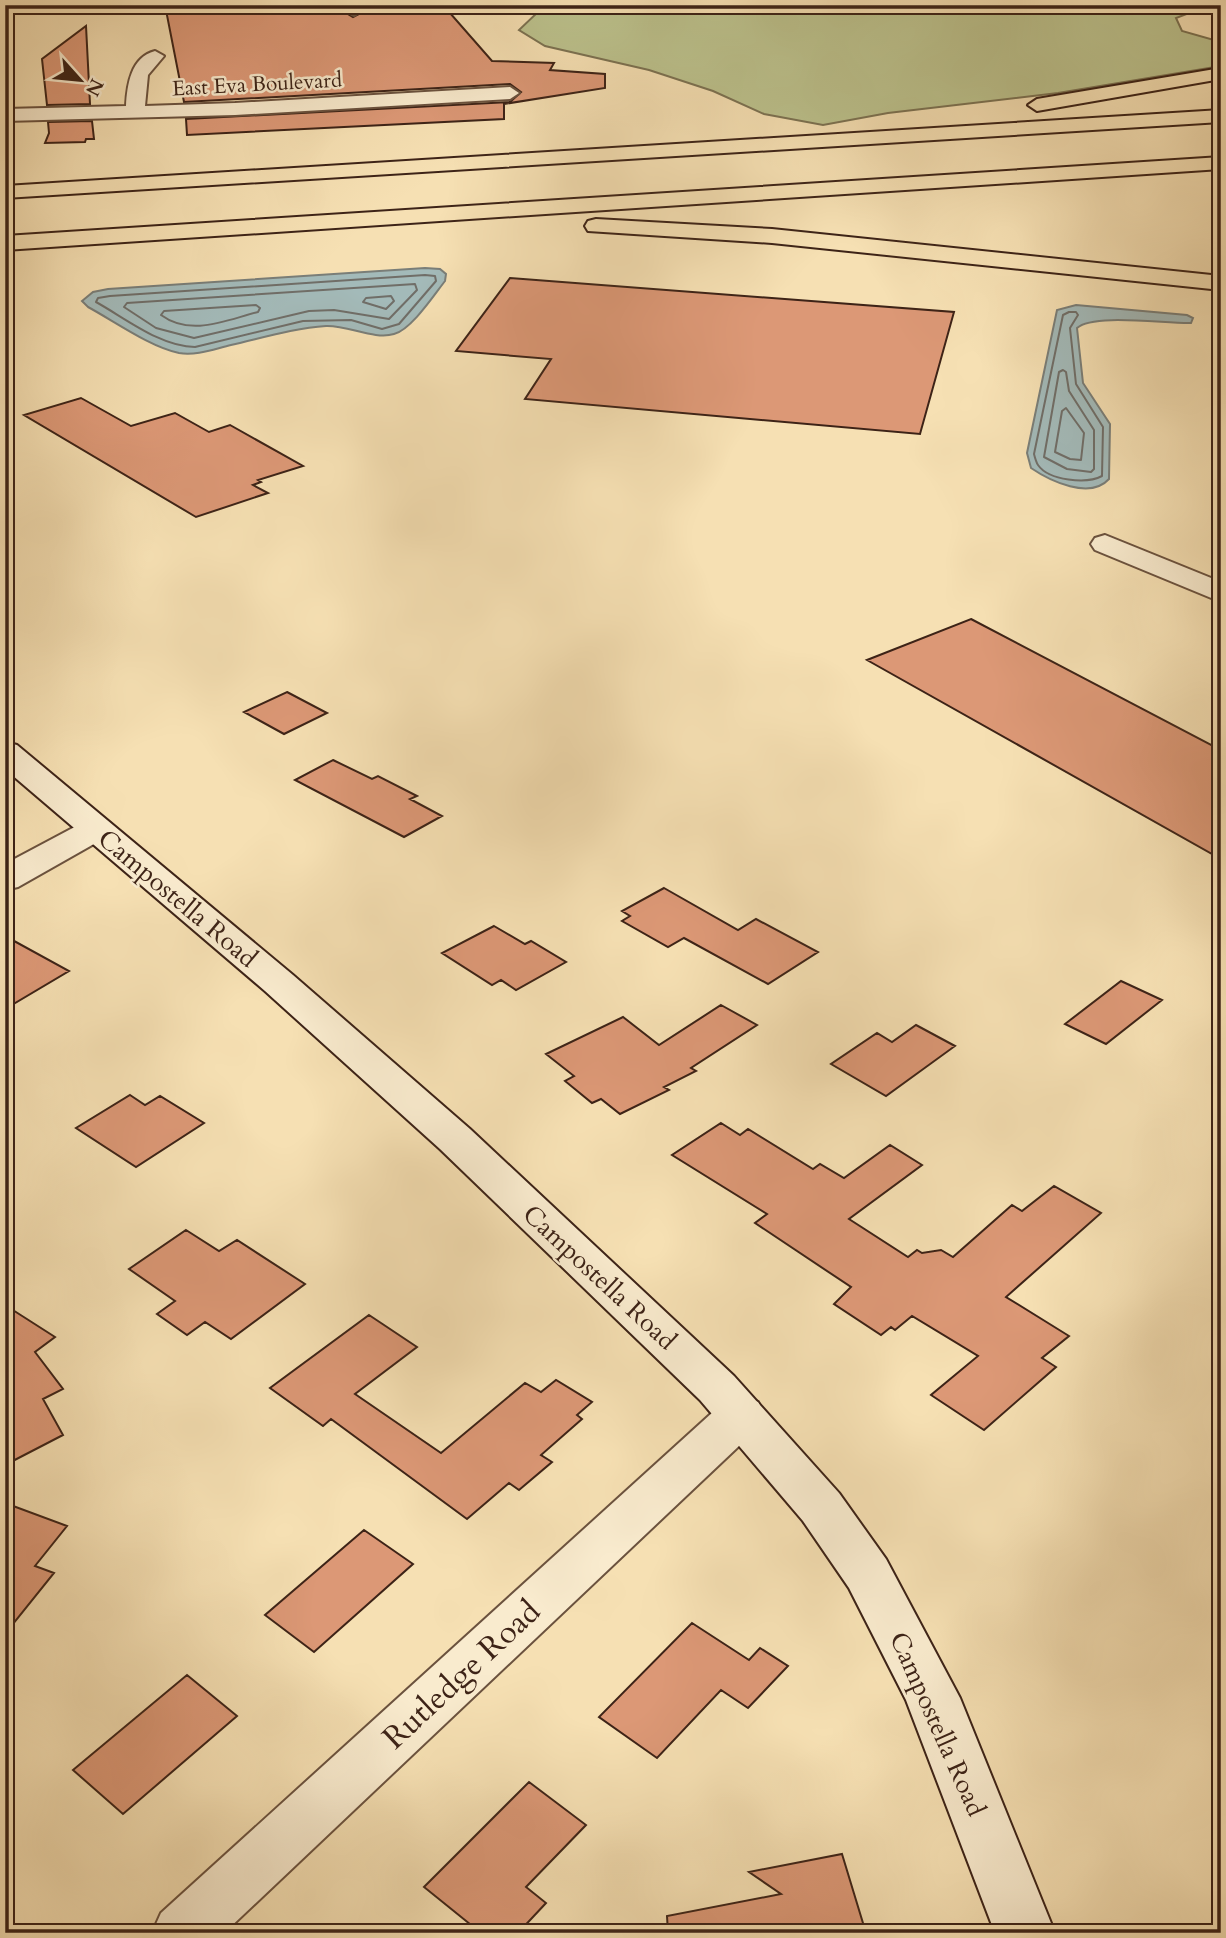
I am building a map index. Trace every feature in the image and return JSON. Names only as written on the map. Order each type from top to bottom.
[{"type":"highway","points":[[222,180],[887,126],[1004,111],[1221,73]]},
{"type":"highway","points":[[5,192],[1221,116]]},
{"type":"highway","points":[[5,243],[1221,163]]},
{"type":"highway","points":[[272,227],[550,225],[705,231],[1221,283]]},
{"type":"street","points":[[136,113],[136,79],[143,66],[155,56]]},
{"type":"street","name":"East Eva Boulevard","points":[[5,115],[136,113],[510,93]]},
{"type":"street","points":[[1105,544],[1221,593]]},
{"type":"street","name":"Campostella Road","points":[[5,752],[279,984],[455,1139],[718,1388],[821,1507],[869,1574],[933,1698],[1025,1933]]},
{"type":"street","points":[[5,879],[96,829]]},
{"type":"street","name":"Rutledge Road","points":[[182,1933],[741,1415]]},
{"type":"green space","points":[[540,5],[1210,5],[1176,18],[1182,31],[1221,42],[1221,66],[1058,93],[888,113],[823,125],[764,114],[713,91],[649,70],[545,46],[519,30],[539,11]]},
{"type":"water","points":[[440,269],[446,274],[445,281],[408,326],[394,334],[386,335],[326,326],[314,327],[185,354],[144,340],[82,301],[93,292],[108,289]]},
{"type":"water","points":[[1076,305],[1187,315],[1193,318],[1191,323],[1098,321],[1077,328],[1083,383],[1110,424],[1109,479],[1091,488],[1059,483],[1039,473],[1031,468],[1027,453],[1057,310]]},
{"type":"building","points":[[165,5],[333,5],[353,17],[363,12],[362,5],[443,5],[492,61],[554,63],[550,70],[605,74],[605,88],[504,104],[504,119],[187,135],[186,119],[510,102],[521,92],[510,84],[184,102]]},
{"type":"building","points":[[86,26],[90,104],[47,105],[42,59]]},
{"type":"building","points":[[92,121],[94,139],[86,139],[85,142],[45,143],[49,133],[48,122]]},
{"type":"building","points":[[510,278],[954,312],[920,434],[525,399],[551,359],[456,351]]},
{"type":"building","points":[[81,398],[131,426],[175,413],[209,432],[230,425],[303,466],[258,480],[261,482],[253,485],[268,493],[196,517],[24,415]]},
{"type":"building","points":[[971,619],[1221,750],[1221,859],[867,660]]},
{"type":"building","points":[[287,692],[327,713],[284,734],[244,712]]},
{"type":"building","points":[[333,760],[372,779],[378,776],[417,796],[410,799],[442,816],[404,837],[295,780]]},
{"type":"building","points":[[664,888],[738,930],[756,919],[818,952],[768,984],[684,938],[668,947],[622,921],[630,916],[622,911]]},
{"type":"building","points":[[494,926],[525,944],[531,941],[566,962],[516,990],[501,980],[492,985],[442,953]]},
{"type":"building","points":[[5,936],[69,971],[5,1009]]},
{"type":"building","points":[[1121,981],[1162,1000],[1106,1044],[1065,1024]]},
{"type":"building","points":[[721,1005],[757,1025],[691,1068],[696,1071],[664,1087],[669,1090],[620,1114],[601,1099],[592,1103],[565,1081],[574,1076],[546,1054],[623,1017],[659,1045]]},
{"type":"building","points":[[916,1025],[955,1046],[886,1096],[831,1064],[877,1033],[892,1042]]},
{"type":"building","points":[[130,1095],[145,1105],[160,1096],[204,1123],[136,1167],[76,1128]]},
{"type":"building","points":[[721,1123],[740,1135],[748,1129],[813,1169],[820,1164],[844,1178],[890,1145],[922,1165],[849,1219],[908,1257],[917,1250],[922,1253],[941,1250],[953,1257],[1012,1205],[1022,1211],[1054,1186],[1101,1213],[1006,1297],[1069,1336],[1042,1358],[1056,1367],[984,1430],[931,1395],[978,1356],[912,1316],[895,1330],[891,1327],[881,1335],[834,1304],[851,1287],[755,1223],[767,1214],[672,1155]]},
{"type":"building","points":[[186,1230],[219,1251],[237,1240],[305,1284],[231,1339],[205,1322],[187,1335],[157,1314],[175,1301],[129,1269]]},
{"type":"building","points":[[5,1305],[55,1337],[35,1352],[63,1389],[43,1399],[63,1435],[5,1465]]},
{"type":"building","points":[[369,1315],[417,1347],[355,1394],[441,1453],[525,1383],[541,1392],[556,1380],[592,1402],[577,1415],[582,1419],[541,1455],[552,1462],[519,1490],[509,1483],[467,1519],[331,1419],[323,1426],[270,1388]]},
{"type":"building","points":[[5,1503],[67,1526],[35,1566],[54,1573],[5,1634]]},
{"type":"building","points":[[364,1530],[413,1564],[314,1652],[265,1615]]},
{"type":"building","points":[[692,1623],[749,1660],[760,1648],[788,1666],[748,1708],[721,1690],[657,1758],[599,1717]]},
{"type":"building","points":[[187,1675],[237,1716],[123,1814],[73,1770]]},
{"type":"building","points":[[529,1782],[586,1825],[526,1887],[546,1903],[518,1933],[481,1933],[424,1887]]},
{"type":"building","points":[[842,1854],[866,1933],[668,1933],[667,1916],[781,1894],[749,1872]]}]
